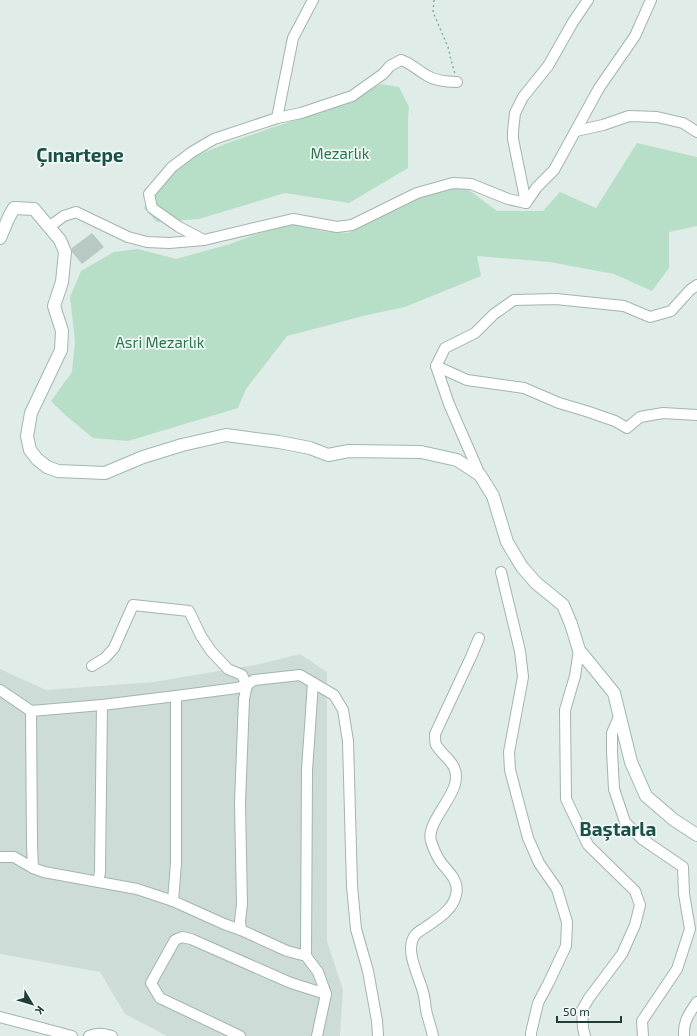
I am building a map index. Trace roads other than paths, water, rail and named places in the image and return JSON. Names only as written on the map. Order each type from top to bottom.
[{"type":"main road","points":[[0,238],[14,208],[34,209],[50,226],[60,240],[65,252],[62,282],[54,306],[62,331],[61,350],[31,413],[27,436],[30,450],[37,459],[47,467],[58,471],[105,473],[143,456],[226,435],[310,448],[328,455],[349,452],[421,452],[457,460],[480,475],[494,496],[507,542],[522,567],[536,583],[563,604],[579,650],[614,693],[631,762],[646,796],[674,820],[697,835]]},
{"type":"street","points":[[277,118],[293,38],[314,0]]},
{"type":"street","points":[[526,203],[513,139],[515,113],[523,97],[548,66],[573,22],[588,0]]},
{"type":"street","points":[[526,203],[537,187],[554,170],[599,88],[634,36],[651,0]]},
{"type":"street","points":[[204,240],[179,227],[152,208],[149,194],[172,167],[214,138],[277,118],[301,113],[352,96],[383,74],[390,66],[401,60],[408,62],[426,76],[436,80],[458,82]]},
{"type":"street","points":[[576,131],[603,125],[629,116],[657,117],[683,123],[697,132]]},
{"type":"street","points":[[50,226],[64,216],[76,212],[128,237],[147,242],[169,243],[204,240],[293,219],[337,227],[352,225],[417,193],[453,183],[471,184],[508,200],[526,203]]},
{"type":"street","points":[[480,475],[449,404],[436,366],[445,348],[475,333],[494,314],[514,300],[556,300],[624,306],[650,317],[671,310],[690,290],[697,286]]},
{"type":"street","points":[[436,366],[467,380],[524,388],[559,403],[615,421],[627,428],[640,418],[663,413],[697,415]]},
{"type":"street","points":[[501,572],[520,651],[523,677],[509,752],[510,770],[528,838],[539,863],[557,889],[568,922],[566,946],[538,1003],[531,1033],[532,1036]]},
{"type":"street","points":[[92,666],[105,658],[114,648],[133,605],[189,611],[201,636],[211,651],[228,669],[242,675],[247,685],[244,699],[241,795],[241,930]]},
{"type":"street","points":[[433,1036],[426,1011],[424,993],[413,960],[411,947],[416,934],[442,916],[452,904],[457,894],[454,879],[439,860],[430,840],[433,825],[451,795],[457,776],[454,766],[436,744],[435,734],[479,638]]},
{"type":"street","points":[[579,650],[575,676],[565,710],[566,799],[588,845],[635,891],[640,905],[635,925],[622,954],[589,998],[582,1010],[585,1036]]},
{"type":"street","points":[[0,690],[30,711],[102,705],[236,688],[247,685],[254,680],[300,675],[334,695],[343,710],[348,741],[352,886],[356,929],[368,970],[377,1021],[378,1036]]},
{"type":"street","points":[[313,682],[307,770],[306,956],[318,972],[326,994],[317,1036]]},
{"type":"street","points":[[173,901],[176,863],[176,696]]},
{"type":"street","points":[[98,882],[100,872],[102,705]]},
{"type":"street","points":[[30,711],[33,868]]},
{"type":"street","points":[[619,717],[612,733],[614,789],[625,822],[642,839],[683,867],[684,894],[690,929],[677,969],[642,1021],[643,1036]]},
{"type":"street","points":[[0,856],[14,856],[33,868],[44,872],[137,889],[173,901],[241,930],[287,952],[306,956]]},
{"type":"street","points":[[240,1036],[160,998],[151,983],[175,940],[182,937],[192,939],[291,983],[326,994]]},
{"type":"street","points":[[684,1036],[684,1028],[687,1017],[697,1002]]},
{"type":"street","points":[[0,1017],[72,1036]]},
{"type":"street","points":[[89,1036],[99,1033],[112,1036]]},
{"type":"district","name":"Çınartepe","points":[[80,155]]},
{"type":"district","name":"Baştarla","points":[[618,829]]},
{"type":"park label","name":"Mezarlık","points":[[340,154]]},
{"type":"park label","name":"Asri Mezarlık","points":[[160,343]]}]
